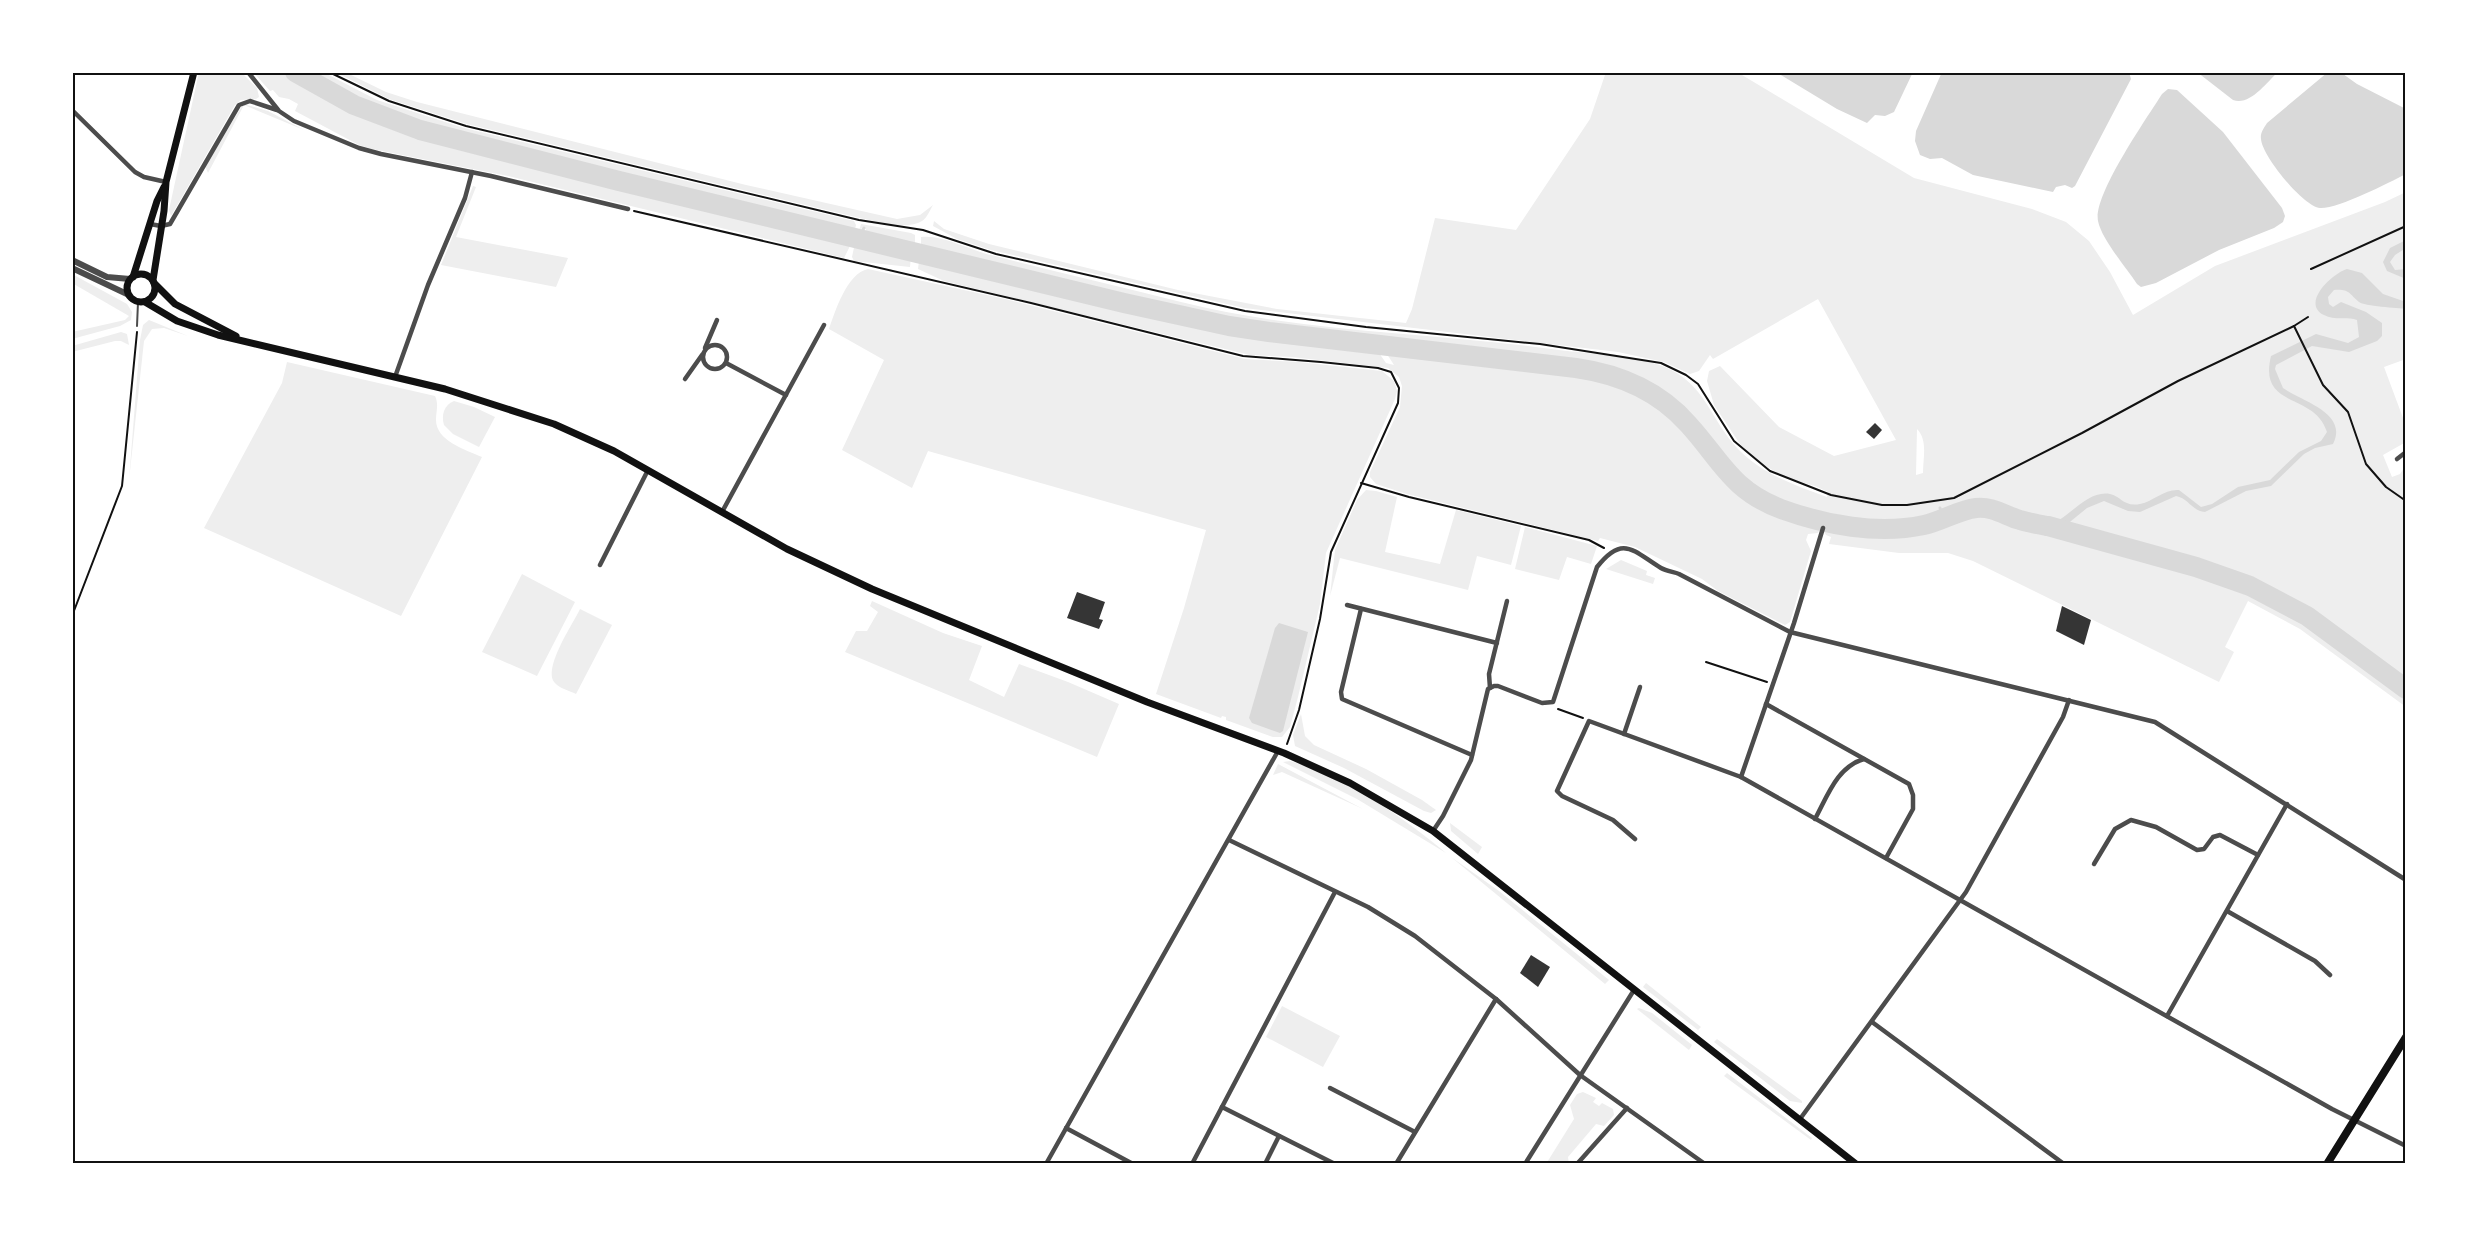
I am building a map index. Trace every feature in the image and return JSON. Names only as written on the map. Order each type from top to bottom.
[{"type":"main road","points":[[141,302],[154,294],[166,182],[194,72]]},
{"type":"main road","points":[[166,182],[157,201],[132,278],[127,286],[129,295],[141,302],[184,324],[218,335],[476,397],[536,417],[590,440],[648,470],[803,557],[913,607],[1147,702],[1281,752],[1366,791],[1433,831],[1856,1164]]},
{"type":"main road","points":[[132,278],[143,274],[154,281],[175,304],[243,340]]},
{"type":"main road","points":[[2327,1164],[2406,1037]]},
{"type":"street","points":[[248,72],[279,111]]},
{"type":"street","points":[[150,224],[161,226],[170,224],[239,105],[250,101],[279,111],[294,121],[369,151],[472,172],[628,209]]},
{"type":"street","points":[[72,110],[135,172],[166,182]]},
{"type":"street","points":[[395,377],[428,285],[465,198],[472,172]]},
{"type":"street","points":[[72,260],[107,277],[132,278]]},
{"type":"street","points":[[72,268],[129,295]]},
{"type":"street","points":[[685,379],[702,355],[717,320]]},
{"type":"street","points":[[722,512],[824,325]]},
{"type":"street","points":[[702,355],[705,364],[715,369],[721,369],[726,363],[728,356],[723,349],[714,345],[705,348]]},
{"type":"street","points":[[726,363],[786,395]]},
{"type":"street","points":[[2397,459],[2406,452]]},
{"type":"street","points":[[600,565],[648,470]]},
{"type":"street","points":[[1741,777],[1823,528]]},
{"type":"street","points":[[1490,687],[1498,686],[1542,703],[1551,703],[1557,695],[1598,567],[1609,553],[1624,548],[1634,550],[1661,568],[1679,574],[1790,632],[2156,722],[2406,880]]},
{"type":"street","points":[[1433,831],[1443,816],[1472,755],[1490,687],[1489,674],[1507,601]]},
{"type":"street","points":[[1347,606],[1497,643]]},
{"type":"street","points":[[1361,609],[1341,692],[1342,699],[1472,755]]},
{"type":"street","points":[[1624,734],[1640,687]]},
{"type":"street","points":[[1800,1119],[1960,900],[2063,717],[2069,700]]},
{"type":"street","points":[[1766,704],[1910,784],[1913,809],[1886,858]]},
{"type":"street","points":[[1635,839],[1613,820],[1562,796],[1557,791],[1589,721],[1741,777],[2354,1120],[2406,1146]]},
{"type":"street","points":[[1046,1164],[1281,752]]},
{"type":"street","points":[[1815,819],[1842,770],[1853,762],[1864,759]]},
{"type":"street","points":[[2167,1016],[2287,804]]},
{"type":"street","points":[[2094,864],[2115,829],[2131,820],[2156,827],[2197,850],[2204,849],[2213,837],[2220,835],[2258,855]]},
{"type":"street","points":[[1229,840],[1384,916],[1415,936],[1496,999],[1580,1075],[1705,1164]]},
{"type":"street","points":[[1192,1164],[1335,892]]},
{"type":"street","points":[[2226,911],[2315,961],[2331,975]]},
{"type":"street","points":[[1525,1164],[1634,990]]},
{"type":"street","points":[[1396,1164],[1496,999]]},
{"type":"street","points":[[1872,1022],[2064,1164]]},
{"type":"street","points":[[1330,1088],[1415,1132]]},
{"type":"street","points":[[1222,1107],[1335,1164]]},
{"type":"street","points":[[1577,1164],[1627,1108]]},
{"type":"street","points":[[1066,1128],[1133,1164]]},
{"type":"street","points":[[1264,1164],[1279,1136]]},
{"type":"lane","points":[[137,326],[141,302]]},
{"type":"path","points":[[329,72],[389,101],[466,126],[859,220],[923,230],[996,254],[1196,302],[1267,315],[1540,344],[1661,363],[1686,375],[1698,384],[1734,441],[1757,462],[1784,478],[1821,492],[1863,503],[1897,506],[1954,498],[2178,381],[2294,327],[2307,317]]},
{"type":"path","points":[[628,209],[1031,303],[1243,356],[1387,370],[1398,382],[1398,402],[1331,552],[1325,597],[1299,710],[1281,752]]},
{"type":"path","points":[[2311,268],[2406,226]]},
{"type":"path","points":[[72,616],[122,486],[137,326]]},
{"type":"path","points":[[2294,327],[2323,385],[2348,412],[2366,464],[2386,487],[2406,501]]},
{"type":"path","points":[[1361,483],[1589,540],[1598,543],[1609,553]]},
{"type":"path","points":[[1706,662],[1772,683]]},
{"type":"path","points":[[1551,703],[1558,709],[1589,721]]},
{"type":"shaded area","points":[[199,72],[241,72],[257,88],[259,97],[241,100],[235,105],[171,216],[169,210]]},
{"type":"shaded area","points":[[253,72],[287,72],[339,102],[417,134],[852,242],[844,258],[508,176],[372,149],[359,145],[295,111],[298,104],[279,97],[273,90],[270,91]]},
{"type":"shaded area","points":[[301,72],[323,72],[377,100],[464,128],[854,221],[856,225],[854,233],[437,132],[371,109]]},
{"type":"shaded area","points":[[335,72],[345,72],[386,92],[417,102],[746,185],[897,219],[920,215],[933,205],[925,218],[916,224],[893,225],[864,219],[467,124],[389,99]]},
{"type":"shaded area","points":[[1606,72],[1737,72],[1914,178],[2032,209],[2066,222],[2089,241],[2110,272],[2133,315],[2215,266],[2406,192],[2406,359],[2384,367],[2406,426],[2406,442],[2383,455],[2392,477],[2400,474],[2406,465],[2406,707],[2300,629],[2248,601],[2225,647],[2234,652],[2219,682],[1973,561],[1948,553],[1899,553],[1829,544],[1831,537],[1826,535],[1821,527],[1818,533],[1808,534],[1806,540],[1811,551],[1790,622],[1785,625],[1718,591],[1702,579],[1635,547],[1600,538],[1598,541],[1407,494],[1376,484],[1370,477],[1370,472],[1400,407],[1402,386],[1399,377],[1388,368],[1292,357],[1250,355],[944,281],[918,269],[919,261],[924,258],[1045,290],[1214,328],[1256,336],[1377,350],[1386,363],[1394,365],[1385,351],[1551,370],[1602,379],[1634,390],[1662,407],[1684,428],[1720,473],[1739,492],[1784,515],[1821,525],[1823,516],[1771,500],[1752,490],[1728,467],[1697,426],[1676,406],[1653,389],[1614,371],[1231,322],[1125,299],[921,247],[921,237],[937,238],[991,255],[1181,302],[1274,320],[1512,344],[1654,363],[1679,374],[1690,383],[1729,438],[1747,458],[1780,478],[1827,497],[1828,492],[1786,478],[1759,462],[1740,444],[1714,405],[1707,381],[1709,371],[1720,366],[1779,427],[1834,456],[1896,440],[1818,299],[1713,359],[1710,355],[1699,371],[1690,374],[1664,362],[1618,352],[1244,308],[991,250],[957,239],[933,226],[934,221],[944,229],[989,244],[1178,290],[1277,309],[1406,323],[1412,309],[1435,218],[1516,230],[1590,119]],"holes":[[[1917,429],[1924,450],[1923,473],[1916,475]]]},
{"type":"shaded area","points":[[1776,72],[1913,72],[1894,112],[1885,116],[1875,115],[1867,123],[1837,109]]},
{"type":"shaded area","points":[[1942,72],[2129,72],[2131,79],[2075,186],[2072,188],[2065,185],[2056,187],[2053,192],[1973,175],[1942,158],[1930,159],[1920,155],[1915,141],[1916,131]]},
{"type":"shaded area","points":[[2197,72],[2278,72],[2252,97],[2239,101],[2233,100]]},
{"type":"shaded area","points":[[2328,72],[2343,74],[2357,84],[2406,109],[2406,174],[2350,200],[2320,208],[2294,190],[2268,157],[2261,137],[2267,123]]},
{"type":"shaded area","points":[[2168,89],[2177,90],[2223,132],[2282,208],[2285,216],[2283,222],[2274,228],[2219,250],[2156,283],[2141,287],[2104,236],[2098,221],[2099,209],[2112,176],[2162,94]]},
{"type":"shaded area","points":[[245,105],[268,111],[304,130]]},
{"type":"shaded area","points":[[244,106],[208,173],[205,166]]},
{"type":"shaded area","points":[[473,186],[476,187],[456,237],[568,258],[556,287],[441,265]]},
{"type":"shaded area","points":[[861,224],[911,233],[915,235],[915,245],[863,235],[866,229],[862,228],[858,234]]},
{"type":"shaded area","points":[[2406,240],[2406,248],[2395,255],[2390,262],[2395,270],[2406,269],[2406,279],[2387,271],[2383,262],[2390,248]]},
{"type":"shaded area","points":[[855,243],[911,255],[910,267],[854,261],[852,257]]},
{"type":"shaded area","points":[[868,269],[1005,299],[1245,359],[1382,371],[1394,381],[1397,391],[1395,399],[1326,553],[1320,604],[1298,697],[1290,727],[1282,737],[1273,737],[1226,720],[1226,717],[1221,718],[1156,694],[1206,530],[928,451],[912,488],[842,450],[884,360],[829,329],[848,285],[861,272]]},
{"type":"shaded area","points":[[2347,269],[2362,273],[2383,294],[2406,302],[2406,309],[2362,303],[2346,291],[2334,290],[2328,297],[2329,304],[2333,307],[2341,302],[2366,312],[2382,323],[2382,336],[2377,341],[2349,352],[2312,346],[2276,365],[2275,369],[2283,388],[2321,409],[2329,416],[2336,433],[2333,444],[2315,448],[2304,454],[2271,486],[2246,491],[2205,512],[2176,496],[2140,512],[2128,511],[2104,501],[2087,508],[2060,530],[2053,532],[2030,530],[2021,521],[2044,518],[2059,520],[2089,498],[2103,494],[2114,495],[2134,505],[2169,491],[2179,490],[2201,507],[2212,504],[2238,487],[2270,480],[2299,452],[2321,441],[2327,432],[2320,419],[2311,410],[2289,399],[2272,385],[2269,373],[2271,356],[2316,334],[2348,343],[2359,337],[2357,320],[2328,317],[2318,310],[2316,303],[2317,296],[2327,282]]},
{"type":"shaded area","points":[[72,274],[127,304],[132,312],[131,320],[120,326],[72,339],[72,332],[125,320],[129,316],[72,283]]},
{"type":"shaded area","points":[[149,320],[188,336],[164,328],[152,329],[144,341],[129,480],[140,340],[143,325]]},
{"type":"shaded area","points":[[121,332],[127,334],[129,345],[115,341],[72,352],[72,346]]},
{"type":"shaded area","points":[[287,362],[435,396],[437,427],[441,434],[460,448],[482,457],[401,616],[204,528],[282,383]]},
{"type":"shaded area","points":[[454,401],[495,417],[479,447],[453,434],[444,425],[444,411]]},
{"type":"shaded area","points":[[1366,490],[1397,497],[1385,552],[1440,564],[1456,510],[1521,526],[1511,565],[1477,556],[1468,590],[1340,558],[1330,596],[1335,550],[1357,500]]},
{"type":"shaded area","points":[[1525,527],[1597,546],[1591,564],[1567,557],[1559,580],[1515,569]]},
{"type":"shaded area","points":[[1621,560],[1647,571],[1646,575],[1655,578],[1653,584],[1606,569]]},
{"type":"shaded area","points":[[522,574],[575,602],[537,676],[482,652]]},
{"type":"shaded area","points":[[872,601],[943,633],[982,646],[969,680],[1004,697],[1019,664],[1119,704],[1097,757],[845,652],[856,631],[867,631],[878,612],[870,606]]},
{"type":"shaded area","points":[[580,609],[612,625],[576,694],[555,683],[552,668],[560,646]]},
{"type":"shaded area","points":[[1279,623],[1308,632],[1283,731],[1280,733],[1252,723],[1249,718],[1275,628]]},
{"type":"shaded area","points":[[1301,714],[1305,736],[1314,745],[1366,769],[1436,810],[1431,813],[1424,811],[1344,768],[1295,746],[1293,735]]},
{"type":"shaded area","points":[[1290,761],[1330,776],[1372,799],[1446,853],[1357,799],[1283,762]]},
{"type":"shaded area","points":[[1278,764],[1363,809],[1282,772],[1273,775]]},
{"type":"shaded area","points":[[1450,823],[1482,847],[1478,854],[1451,831]]},
{"type":"shaded area","points":[[1451,857],[1499,891],[1609,980],[1605,984]]},
{"type":"shaded area","points":[[1646,983],[1701,1027],[1698,1030],[1643,987]]},
{"type":"shaded area","points":[[1282,1006],[1340,1036],[1323,1067],[1266,1037]]},
{"type":"shaded area","points":[[1637,1009],[1652,1013],[1692,1045],[1689,1050]]},
{"type":"shaded area","points":[[1717,1039],[1802,1103],[1790,1101],[1714,1042]]},
{"type":"shaded area","points":[[1727,1073],[1812,1138],[1811,1140],[1724,1076]]},
{"type":"shaded area","points":[[1583,1092],[1596,1098],[1593,1102],[1599,1106],[1602,1103],[1613,1109],[1614,1115],[1604,1126],[1596,1124],[1568,1157],[1569,1164],[1546,1164],[1574,1119],[1570,1105],[1577,1094]]},
{"type":"building","points":[[1875,423],[1882,430],[1874,439],[1866,432]]},
{"type":"building","points":[[1077,592],[1105,602],[1099,619],[1103,620],[1099,629],[1067,618]]},
{"type":"building","points":[[2062,606],[2091,620],[2084,645],[2056,631]]},
{"type":"building","points":[[1531,955],[1550,967],[1538,987],[1520,973]]},
{"type":"waterway","points":[[295,72],[354,105],[420,130],[619,181],[1124,303],[1229,326],[1269,332],[1576,368],[1607,375],[1651,393],[1677,412],[1728,473],[1750,493],[1781,509],[1815,520],[1870,529],[1906,528],[1931,523],[1970,509],[1982,508],[2047,526]]},
{"type":"waterway","points":[[858,238],[864,228]]},
{"type":"waterway","points":[[1940,508],[1944,518]]},
{"type":"waterway","points":[[2048,526],[2196,567],[2250,586],[2307,616],[2406,689]]}]
